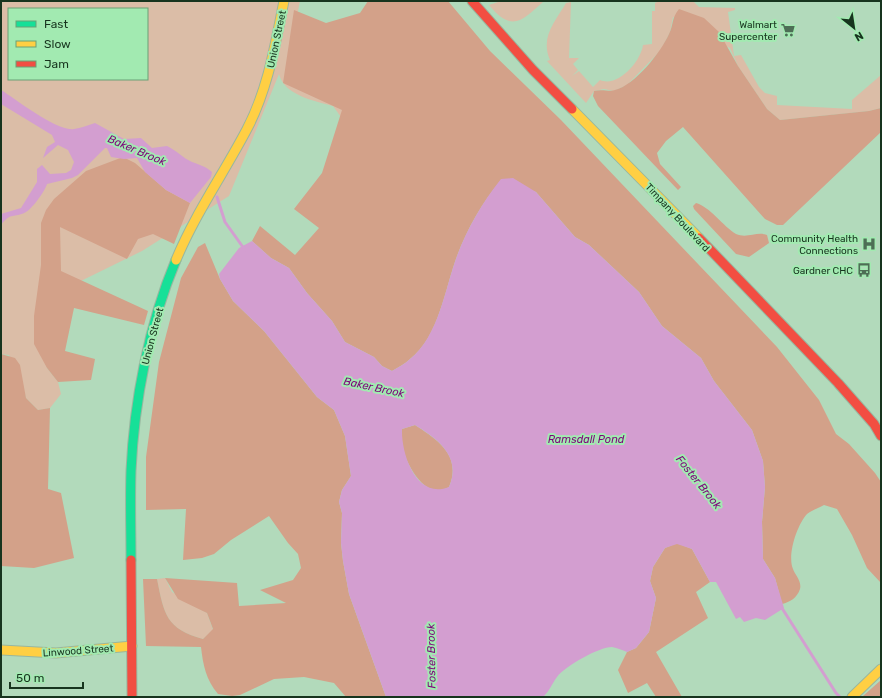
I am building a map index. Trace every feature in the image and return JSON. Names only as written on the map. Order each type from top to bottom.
[{"type":"street","name":"Union Street","points":[[132,697],[131,471],[142,375],[168,279],[185,239],[248,128],[270,72],[284,1]]},
{"type":"street","name":"Timpany Boulevard","points":[[472,1],[533,70],[647,183],[838,383],[874,424],[881,436]]},
{"type":"street","name":"Linwood Street","points":[[1,650],[56,653],[132,646]]},
{"type":"street","points":[[852,697],[881,669]]},
{"type":"shaded area","points":[[1,1],[300,1],[292,41],[338,80],[372,160],[333,106],[309,99],[293,92],[282,81],[279,74],[229,196],[142,251],[36,303],[47,368],[58,382],[61,394],[50,408],[38,410],[26,398],[22,383],[9,355],[1,354]]},
{"type":"shaded area","points":[[368,1],[448,1],[490,51],[561,120],[777,347],[819,400],[836,434],[849,444],[875,473],[881,482],[881,583],[867,568],[852,535],[837,509],[824,505],[807,514],[800,525],[792,548],[791,563],[799,581],[800,589],[793,599],[782,604],[775,578],[763,559],[762,522],[765,487],[763,461],[752,430],[714,381],[701,358],[662,326],[639,292],[589,245],[575,237],[536,192],[501,180],[482,207],[466,235],[457,256],[440,311],[428,338],[420,350],[404,364],[392,371],[382,366],[374,357],[345,342],[332,321],[307,293],[289,268],[271,258],[252,241],[260,226],[295,255],[319,228],[294,209],[322,173],[342,110],[283,83],[294,10],[326,23],[360,13]]},
{"type":"shaded area","points":[[501,1],[544,1],[523,18],[517,21],[511,21],[504,19],[497,14],[489,5]]},
{"type":"shaded area","points":[[659,1],[693,1],[699,7],[735,8],[735,10],[728,12],[734,56],[741,55],[759,87],[765,93],[777,96],[777,105],[852,109],[852,100],[881,75],[881,108],[869,111],[780,120],[767,109],[738,66],[730,48],[673,17],[670,32],[661,50],[627,85],[614,91],[604,89],[594,91],[586,103],[547,61],[550,60],[547,52],[547,44],[550,30],[566,3],[571,2],[569,58],[579,58],[573,64],[578,70],[572,76],[579,71],[593,87],[600,80],[614,80],[621,77],[628,72],[638,58],[643,45],[652,44],[652,11],[655,11],[655,3]]},
{"type":"shaded area","points":[[679,9],[704,18],[719,32],[738,66],[767,109],[780,120],[869,111],[881,108],[881,132],[783,225],[777,225],[765,219],[683,127],[666,141],[657,153],[660,164],[681,187],[678,190],[598,106],[593,96],[594,91],[613,91],[623,87],[639,75],[660,50],[671,30],[675,16]]},
{"type":"shaded area","points":[[123,157],[135,163],[166,190],[190,203],[174,244],[153,234],[138,239],[127,259],[60,227],[61,271],[148,311],[144,325],[74,308],[65,351],[95,359],[91,380],[58,382],[47,368],[34,344],[34,316],[41,265],[41,223],[46,210],[54,199],[86,171]]},
{"type":"shaded area","points":[[696,203],[706,208],[736,234],[744,236],[759,234],[767,235],[769,243],[749,257],[736,254],[694,209],[693,206]]},
{"type":"shaded area","points":[[205,243],[220,279],[233,301],[264,331],[317,397],[334,410],[345,436],[351,476],[342,490],[339,502],[342,513],[341,543],[343,561],[349,594],[386,697],[346,697],[334,683],[304,677],[274,679],[240,695],[232,696],[218,694],[206,672],[201,647],[146,646],[143,579],[157,579],[165,611],[174,625],[191,635],[203,639],[213,629],[207,613],[178,599],[165,578],[237,583],[239,606],[286,603],[260,590],[293,580],[301,568],[298,554],[288,543],[269,516],[231,540],[214,554],[202,558],[183,560],[186,509],[146,510],[146,457],[159,362],[181,278],[198,247]]},
{"type":"shaded area","points":[[1,354],[15,358],[20,365],[26,398],[38,410],[50,408],[48,489],[61,493],[74,558],[34,568],[1,566]]},
{"type":"shaded area","points":[[415,425],[432,437],[446,450],[452,466],[452,476],[449,487],[440,490],[433,490],[427,487],[415,475],[410,467],[403,451],[402,429]]},
{"type":"shaded area","points":[[677,543],[692,549],[710,582],[696,592],[708,618],[656,652],[682,697],[656,697],[647,683],[628,693],[618,670],[627,652],[636,648],[649,632],[656,598],[650,581],[653,567],[665,548]]},
{"type":"shaded area","points":[[165,578],[172,592],[207,613],[213,630],[203,639],[181,630],[174,625],[169,618],[162,602],[157,579]]},
{"type":"shaded area","points":[[881,680],[881,697],[862,697],[863,696]]},
{"type":"water","points":[[1,90],[47,120],[67,129],[77,129],[95,123],[124,139],[141,138],[152,148],[167,146],[192,162],[212,172],[211,177],[190,203],[166,190],[145,172],[137,158],[124,159],[111,157],[107,148],[105,148],[78,175],[72,178],[47,184],[38,200],[29,210],[22,214],[8,218],[1,225],[1,214],[21,208],[37,182],[37,169],[42,165],[50,174],[66,173],[71,170],[74,162],[68,150],[58,145],[43,158],[47,147],[55,142],[52,135],[1,104]]},
{"type":"water","name":"Ramsdall Pond","points":[[513,178],[536,192],[575,237],[589,245],[639,292],[662,326],[701,358],[714,381],[752,430],[763,461],[765,487],[762,522],[763,559],[775,578],[784,608],[765,620],[756,618],[744,622],[740,617],[736,619],[716,582],[710,582],[692,549],[677,544],[665,548],[653,567],[650,581],[656,598],[649,632],[636,648],[627,652],[614,647],[606,648],[583,658],[561,673],[543,697],[386,697],[349,594],[343,561],[341,543],[342,513],[339,502],[342,490],[351,476],[345,436],[334,410],[317,397],[264,331],[233,301],[220,279],[219,274],[239,248],[252,241],[271,258],[289,268],[307,293],[332,321],[345,342],[374,357],[382,366],[392,371],[410,359],[428,338],[440,311],[457,256],[466,235],[482,206],[501,179]],"holes":[[[415,425],[432,436],[446,450],[452,467],[452,476],[449,487],[438,489],[428,487],[413,473],[404,451],[402,429]]]},
{"type":"waterway","name":"Baker Brook","points":[[217,197],[225,222],[245,250]]},
{"type":"waterway","name":"Foster Brook","points":[[780,605],[840,697]]},
{"type":"traffic: fast","points":[[131,560],[131,471],[139,391],[144,364],[158,310],[176,260]]},
{"type":"traffic: slow","points":[[176,260],[192,226],[254,114],[266,83],[284,1]]},
{"type":"traffic: slow","points":[[572,109],[699,238]]},
{"type":"traffic: slow","points":[[1,650],[56,653],[132,646]]},
{"type":"traffic: slow","points":[[852,697],[881,669]]},
{"type":"traffic: jam","points":[[472,1],[533,70],[572,109]]},
{"type":"traffic: jam","points":[[699,238],[838,383],[874,424],[881,436]]},
{"type":"traffic: jam","points":[[131,560],[132,697]]},
{"type":"place","name":"Walmart Supercenter","points":[[788,30]]},
{"type":"place","name":"Community Health Connections","points":[[869,244]]},
{"type":"place","name":"Gardner CHC","points":[[864,270]]}]
